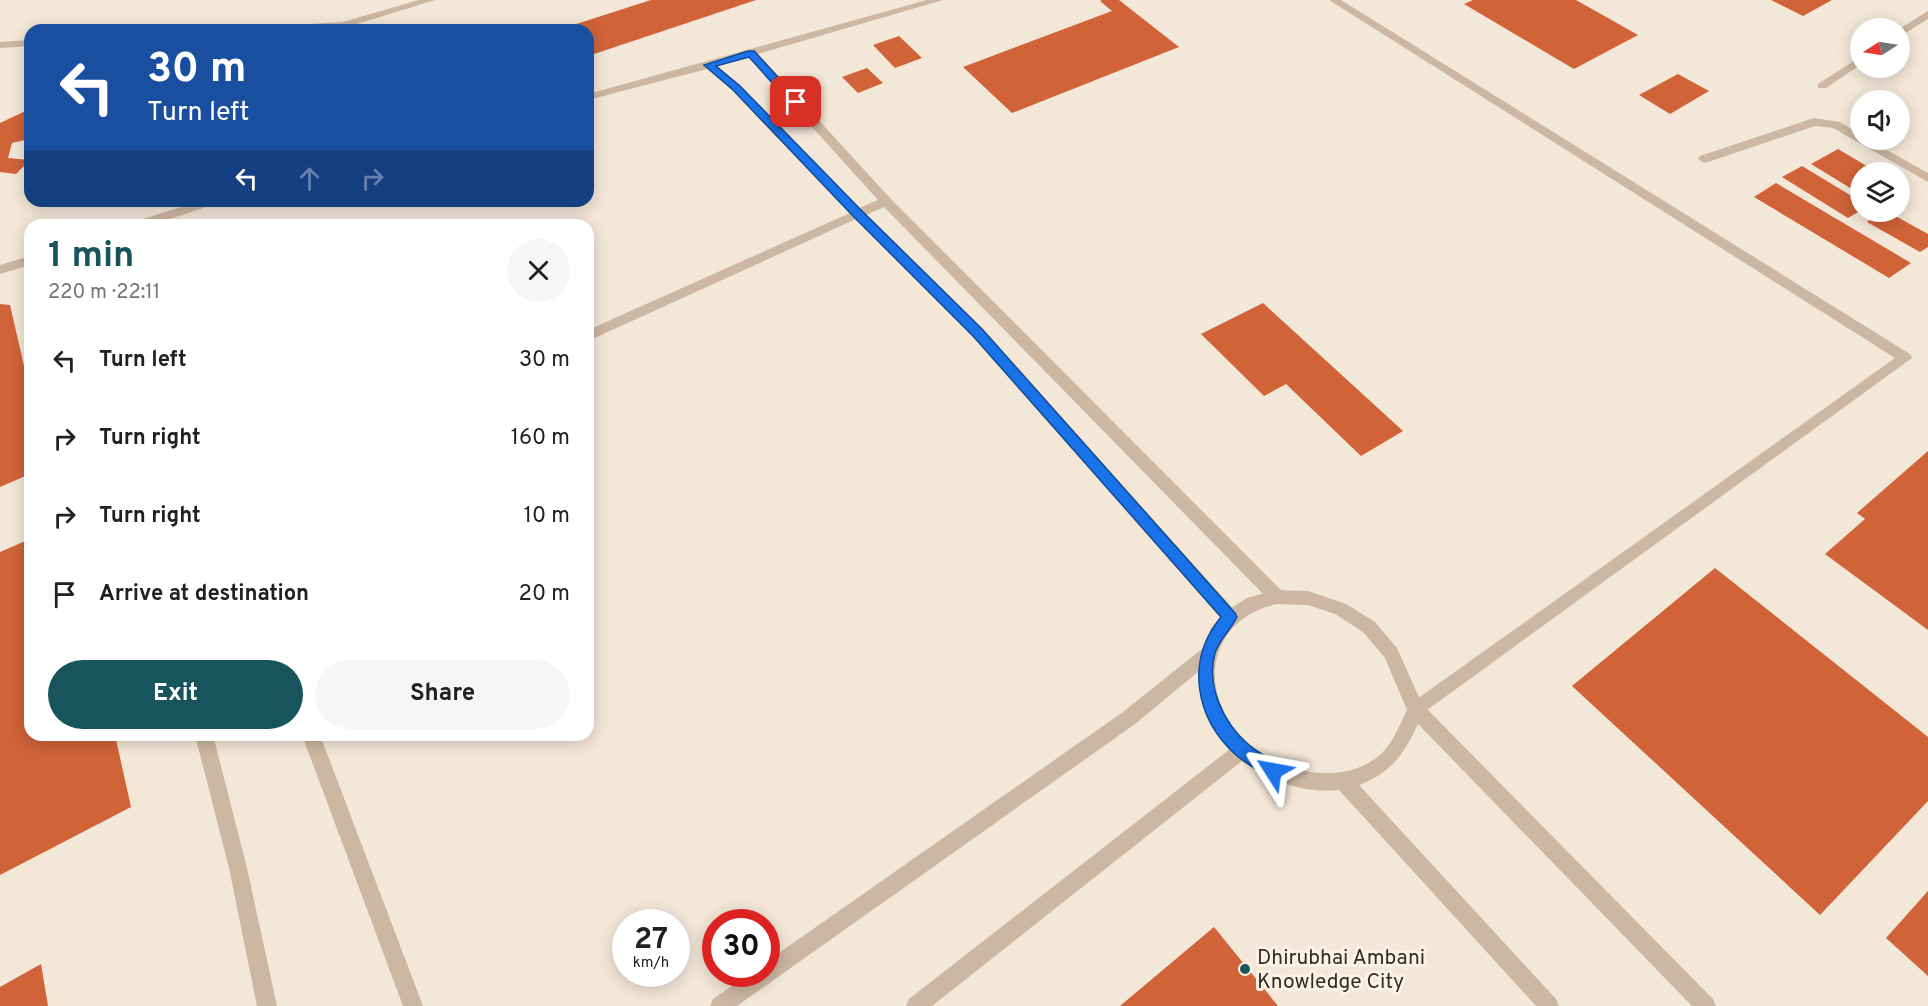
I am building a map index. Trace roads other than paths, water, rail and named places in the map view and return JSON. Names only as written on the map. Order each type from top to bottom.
[{"type":"street","points":[[347,24],[430,0]]},
{"type":"street","points":[[594,95],[938,0]]},
{"type":"street","points":[[1334,0],[1905,358],[1416,710],[1389,758],[1369,773],[1344,782],[1308,782],[1273,771],[1242,750],[1223,728],[1210,702],[1205,678],[1208,654],[1214,636],[1230,617],[1251,604],[1277,597],[1308,598],[1340,609],[1369,627],[1392,653],[1416,710],[1706,1006]]},
{"type":"street","points":[[1910,26],[1928,14]]},
{"type":"street","points":[[0,45],[24,43]]},
{"type":"street","points":[[751,53],[886,201],[1277,597]]},
{"type":"street","points":[[709,65],[736,88],[857,213],[978,332],[1230,617]]},
{"type":"street","points":[[1822,86],[1850,67]]},
{"type":"street","points":[[1704,159],[1814,122],[1836,125],[1850,133]]},
{"type":"street","points":[[1880,150],[1928,178]]},
{"type":"street","points":[[594,333],[886,201]]},
{"type":"street","points":[[156,219],[194,207]]},
{"type":"street","points":[[0,270],[24,262]]},
{"type":"street","points":[[720,1006],[1129,718],[1208,654]]},
{"type":"street","points":[[206,741],[238,868],[267,1006]]},
{"type":"street","points":[[313,741],[413,1006]]},
{"type":"street","points":[[916,1006],[1242,750]]},
{"type":"street","points":[[1344,782],[1549,1006]]},
{"type":"place","name":"Dhirubhai Ambani Knowledge City","points":[[1245,969]]}]
